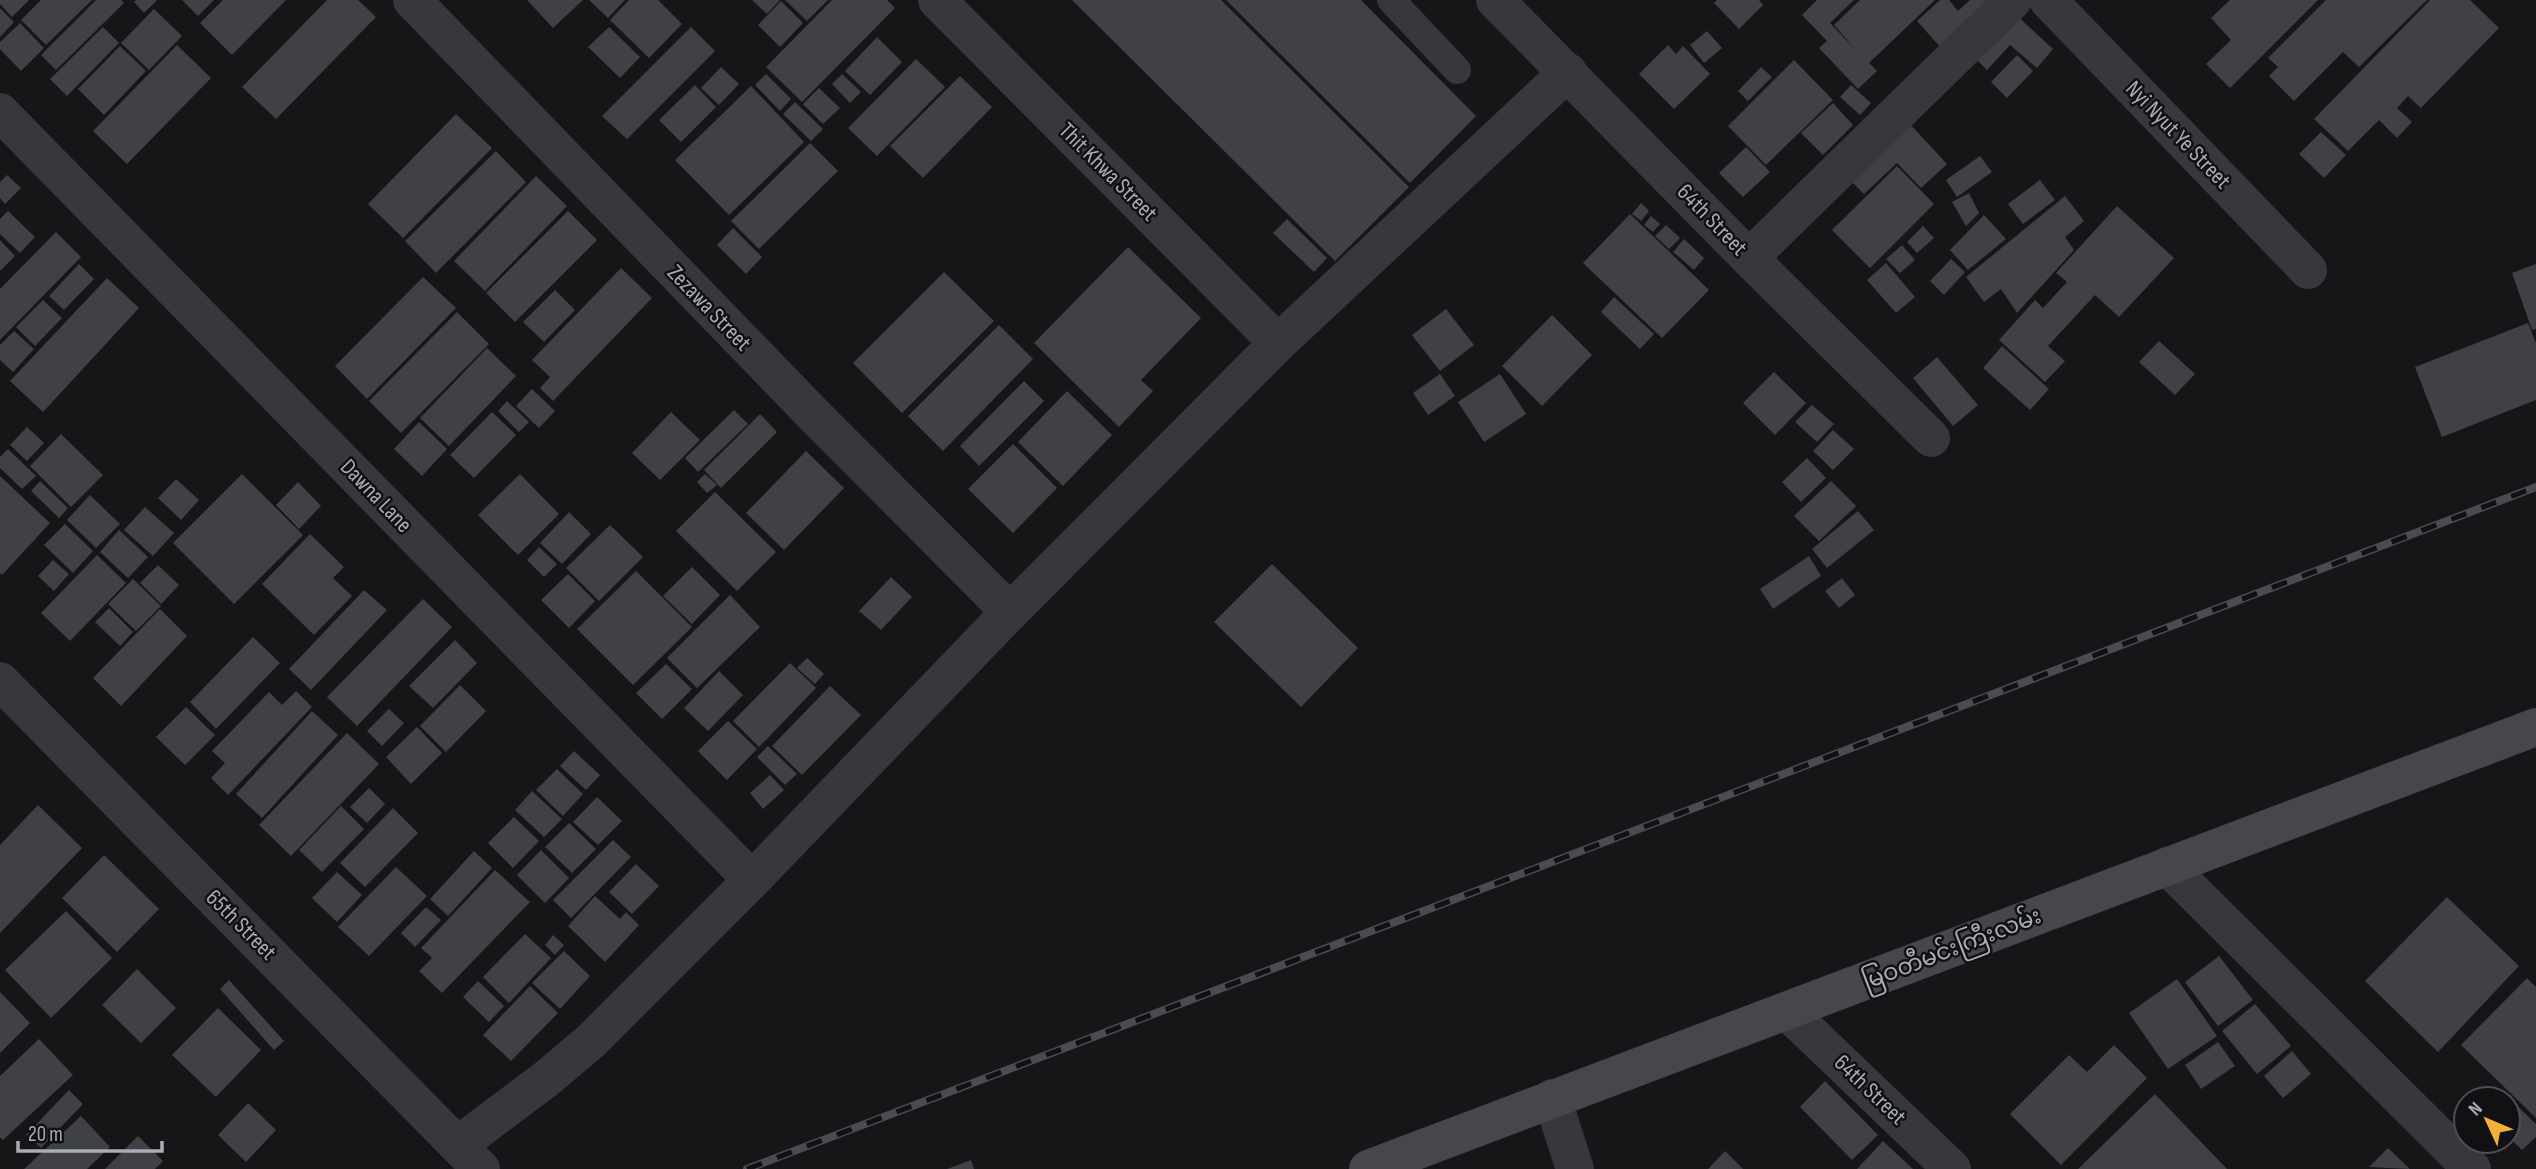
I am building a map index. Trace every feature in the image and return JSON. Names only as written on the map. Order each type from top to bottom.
[{"type":"main road","name":"မြဝတီမင်းကြီးလမ်း","points":[[1368,1169],[2536,727]]},
{"type":"street","name":"Zezawa Street","points":[[412,0],[811,412],[1010,612]]},
{"type":"street","name":"Thit Khwa Street","points":[[937,0],[1278,343]]},
{"type":"street","name":"64th Street","points":[[1495,0],[1931,438]]},
{"type":"street","points":[[1749,258],[2013,0]]},
{"type":"street","name":"Nyi Nyut Ye Street","points":[[2048,0],[2308,270]]},
{"type":"street","points":[[470,1157],[546,1079],[591,1041],[752,880],[1010,612],[1278,343],[1568,72]]},
{"type":"street","name":"Dawna Lane","points":[[0,113],[752,880]]},
{"type":"street","name":"65th Street","points":[[0,681],[470,1157]]},
{"type":"street","points":[[2167,866],[2472,1169]]},
{"type":"street","name":"64th Street","points":[[1788,1012],[1952,1169]]},
{"type":"street","points":[[1552,1098],[1575,1169]]},
{"type":"lane","points":[[1391,0],[1457,70]]},
{"type":"building","points":[[0,0],[29,0],[12,17],[0,4]]},
{"type":"building","points":[[41,0],[92,0],[46,45],[21,20]]},
{"type":"building","points":[[96,0],[121,0],[124,3],[56,70],[41,55]]},
{"type":"building","points":[[157,0],[144,13],[134,2]]},
{"type":"building","points":[[182,0],[214,0],[198,16]]},
{"type":"building","points":[[223,0],[286,0],[232,55],[200,23]]},
{"type":"building","points":[[327,0],[358,0],[376,17],[276,119],[242,87]]},
{"type":"building","points":[[527,0],[583,0],[553,28]]},
{"type":"building","points":[[589,0],[625,0],[608,18]]},
{"type":"building","points":[[629,0],[658,0],[682,24],[649,58],[610,20]]},
{"type":"building","points":[[752,0],[780,0],[767,14]]},
{"type":"building","points":[[785,0],[828,0],[807,21]]},
{"type":"building","points":[[832,0],[887,0],[895,8],[802,102],[766,67]]},
{"type":"building","points":[[1072,0],[1221,0],[1409,187],[1335,261]]},
{"type":"building","points":[[1226,0],[1361,0],[1476,116],[1410,183]]},
{"type":"building","points":[[1717,0],[1759,0],[1763,5],[1739,29],[1714,3]]},
{"type":"building","points":[[1817,0],[1854,0],[1830,23],[1856,50],[1834,25],[1860,0],[1935,0],[1869,63],[1877,71],[1858,89],[1819,48],[1827,41],[1802,15]]},
{"type":"building","points":[[1940,0],[1949,0],[1958,11],[1970,0],[1994,0],[1941,48],[1917,21]]},
{"type":"building","points":[[2230,0],[2318,0],[2230,88],[2206,64],[2231,40],[2211,18]]},
{"type":"building","points":[[2326,0],[2427,0],[2359,67],[2343,52],[2294,101],[2269,76],[2278,67],[2268,58]]},
{"type":"building","points":[[2430,0],[2470,0],[2499,28],[2421,108],[2408,96],[2397,108],[2412,122],[2397,138],[2379,120],[2348,151],[2314,119]]},
{"type":"building","points":[[781,1],[803,23],[780,47],[758,25]]},
{"type":"building","points":[[0,8],[14,22],[0,37]]},
{"type":"building","points":[[154,9],[182,36],[149,70],[121,43]]},
{"type":"building","points":[[2014,13],[2053,49],[2037,68],[2010,45],[1987,70],[1974,57]]},
{"type":"building","points":[[20,23],[44,48],[21,71],[0,49],[0,42]]},
{"type":"building","points":[[103,27],[119,43],[67,96],[50,79]]},
{"type":"building","points":[[609,27],[640,57],[620,78],[588,47]]},
{"type":"building","points":[[691,27],[715,51],[627,139],[602,116]]},
{"type":"building","points":[[1707,31],[1722,48],[1704,63],[1690,45]]},
{"type":"building","points":[[877,37],[902,62],[870,95],[845,71]]},
{"type":"building","points":[[177,45],[211,78],[127,164],[93,131]]},
{"type":"building","points":[[1668,45],[1676,54],[1683,46],[1710,74],[1674,109],[1639,74]]},
{"type":"building","points":[[120,46],[146,71],[104,115],[78,89]]},
{"type":"building","points":[[2017,55],[2033,71],[2007,98],[1991,82]]},
{"type":"building","points":[[916,59],[945,87],[877,156],[848,128]]},
{"type":"building","points":[[1794,60],[1833,100],[1766,165],[1728,126]]},
{"type":"building","points":[[721,67],[739,84],[719,105],[701,88]]},
{"type":"building","points":[[1761,67],[1772,77],[1748,101],[1738,91]]},
{"type":"building","points":[[766,74],[791,99],[780,111],[755,85]]},
{"type":"building","points":[[842,74],[861,92],[850,103],[832,84]]},
{"type":"building","points":[[960,76],[992,107],[923,178],[890,146]]},
{"type":"building","points":[[695,85],[716,107],[681,142],[659,120]]},
{"type":"building","points":[[1851,85],[1871,103],[1860,115],[1840,97]]},
{"type":"building","points":[[751,86],[804,142],[729,215],[675,160]]},
{"type":"building","points":[[819,88],[840,108],[823,124],[803,104]]},
{"type":"building","points":[[795,102],[823,129],[811,141],[783,114]]},
{"type":"building","points":[[1833,103],[1853,125],[1823,155],[1801,133]]},
{"type":"building","points":[[456,114],[492,148],[403,238],[368,204]]},
{"type":"building","points":[[1909,123],[1947,164],[1921,188],[1897,163],[1864,194],[1849,179]]},
{"type":"building","points":[[2321,132],[2346,155],[2324,178],[2299,154]]},
{"type":"building","points":[[810,143],[838,171],[759,249],[731,221]]},
{"type":"building","points":[[1746,147],[1770,172],[1743,197],[1719,173]]},
{"type":"building","points":[[496,151],[526,182],[436,273],[405,241]]},
{"type":"building","points":[[1980,156],[1992,172],[1957,197],[1946,180]]},
{"type":"building","points":[[1897,166],[1934,204],[1870,268],[1832,230]]},
{"type":"building","points":[[7,175],[21,188],[5,204],[0,198],[0,182]]},
{"type":"building","points":[[536,176],[567,206],[485,291],[454,261]]},
{"type":"building","points":[[2040,180],[2055,200],[2023,224],[2008,204]]},
{"type":"building","points":[[1969,193],[1979,213],[1966,226],[1952,202]]},
{"type":"building","points":[[2065,196],[2084,221],[2065,237],[2074,250],[2017,313],[2001,289],[1984,302],[1966,277]]},
{"type":"building","points":[[1641,203],[1649,211],[1641,221],[1632,214]]},
{"type":"building","points":[[2117,206],[2174,258],[2119,317],[2095,295],[2048,346],[2065,361],[2045,382],[1999,340],[2035,300],[2043,308],[2067,282],[2056,273]]},
{"type":"building","points":[[8,211],[35,237],[20,253],[0,234],[0,219]]},
{"type":"building","points":[[568,211],[597,240],[515,322],[486,293]]},
{"type":"building","points":[[1630,214],[1709,290],[1662,338],[1583,263]]},
{"type":"building","points":[[1984,215],[2006,239],[1968,270],[1950,250]]},
{"type":"building","points":[[1651,216],[1660,224],[1653,232],[1644,225]]},
{"type":"building","points":[[1287,219],[1327,258],[1314,272],[1273,233]]},
{"type":"building","points":[[1666,225],[1680,238],[1669,249],[1655,236]]},
{"type":"building","points":[[1923,226],[1934,238],[1917,253],[1907,242]]},
{"type":"building","points":[[733,228],[762,257],[746,274],[717,245]]},
{"type":"building","points":[[56,232],[81,257],[0,340],[0,289]]},
{"type":"building","points":[[1684,239],[1704,258],[1694,270],[1673,252]]},
{"type":"building","points":[[0,240],[15,256],[0,271]]},
{"type":"building","points":[[1902,245],[1915,260],[1900,273],[1886,259]]},
{"type":"building","points":[[1128,247],[1201,318],[1141,380],[1153,391],[1119,427],[1034,343]]},
{"type":"building","points":[[1951,259],[1965,272],[1944,295],[1930,281]]},
{"type":"building","points":[[1886,263],[1915,297],[1896,313],[1867,280]]},
{"type":"building","points":[[79,264],[94,279],[64,310],[49,296]]},
{"type":"building","points":[[2536,264],[2536,329],[2532,330],[2512,273]]},
{"type":"building","points":[[621,268],[652,298],[553,401],[540,388],[550,377],[532,360]]},
{"type":"building","points":[[944,272],[994,321],[902,413],[853,363]]},
{"type":"building","points":[[423,277],[456,308],[367,399],[335,366]]},
{"type":"building","points":[[107,278],[139,308],[43,412],[10,381]]},
{"type":"building","points":[[555,290],[575,310],[544,342],[523,322]]},
{"type":"building","points":[[1614,297],[1654,334],[1640,349],[1601,312]]},
{"type":"building","points":[[43,300],[62,318],[35,346],[16,327]]},
{"type":"building","points":[[1446,309],[1474,345],[1440,371],[1412,335]]},
{"type":"building","points":[[457,312],[489,344],[401,433],[369,401]]},
{"type":"building","points":[[1552,315],[1592,355],[1542,406],[1502,366]]},
{"type":"building","points":[[2528,323],[2536,343],[2536,400],[2442,437],[2415,367]]},
{"type":"building","points":[[999,325],[1033,359],[943,451],[908,416]]},
{"type":"building","points":[[14,331],[34,349],[13,372],[0,360],[0,345]]},
{"type":"building","points":[[2159,341],[2195,374],[2175,395],[2139,362]]},
{"type":"building","points":[[2002,346],[2049,389],[2030,410],[1983,368]]},
{"type":"building","points":[[487,348],[516,376],[449,446],[420,418]]},
{"type":"building","points":[[1937,357],[1978,405],[1953,426],[1913,378]]},
{"type":"building","points":[[1774,372],[1806,403],[1775,435],[1743,403]]},
{"type":"building","points":[[1440,374],[1455,396],[1428,415],[1413,393]]},
{"type":"building","points":[[1500,374],[1526,414],[1484,442],[1458,402]]},
{"type":"building","points":[[1024,381],[1044,401],[979,466],[960,446]]},
{"type":"building","points":[[532,389],[555,411],[539,428],[516,406]]},
{"type":"building","points":[[1067,391],[1112,435],[1063,486],[1018,442]]},
{"type":"building","points":[[507,401],[529,422],[519,432],[498,411]]},
{"type":"building","points":[[1812,405],[1834,424],[1817,442],[1795,422]]},
{"type":"building","points":[[734,410],[748,424],[698,472],[685,458]]},
{"type":"building","points":[[492,412],[516,435],[474,478],[450,455]]},
{"type":"building","points":[[671,412],[700,440],[660,480],[632,453]]},
{"type":"building","points":[[760,414],[777,432],[721,488],[704,470]]},
{"type":"building","points":[[419,422],[447,449],[422,476],[394,449]]},
{"type":"building","points":[[27,427],[44,443],[27,461],[10,445]]},
{"type":"building","points":[[1833,430],[1854,449],[1833,470],[1813,451]]},
{"type":"building","points":[[61,434],[103,475],[71,507],[30,466]]},
{"type":"building","points":[[1013,444],[1057,488],[1013,533],[968,489]]},
{"type":"building","points":[[8,449],[36,476],[22,489],[0,468],[0,457]]},
{"type":"building","points":[[806,451],[844,488],[784,550],[746,513]]},
{"type":"building","points":[[1807,458],[1826,478],[1801,502],[1782,482]]},
{"type":"building","points":[[242,474],[303,535],[234,604],[173,543]]},
{"type":"building","points":[[520,474],[559,514],[518,555],[478,515]]},
{"type":"building","points":[[705,474],[717,485],[707,493],[697,482]]},
{"type":"building","points":[[0,476],[50,523],[2,575],[0,573]]},
{"type":"building","points":[[176,479],[199,500],[181,520],[158,498]]},
{"type":"building","points":[[40,481],[68,508],[59,518],[31,491]]},
{"type":"building","points":[[1831,481],[1856,506],[1819,541],[1794,516]]},
{"type":"building","points":[[298,482],[321,506],[299,529],[276,505]]},
{"type":"building","points":[[715,492],[776,552],[737,591],[676,531]]},
{"type":"building","points":[[90,495],[120,524],[96,548],[67,520]]},
{"type":"building","points":[[145,507],[174,533],[153,556],[124,530]]},
{"type":"building","points":[[1858,511],[1874,530],[1827,568],[1812,549]]},
{"type":"building","points":[[569,512],[591,534],[562,564],[540,543]]},
{"type":"building","points":[[65,524],[93,551],[73,573],[44,545]]},
{"type":"building","points":[[610,525],[643,557],[599,601],[566,568]]},
{"type":"building","points":[[119,530],[148,557],[128,578],[100,552]]},
{"type":"building","points":[[310,534],[344,567],[333,578],[352,596],[314,635],[262,584]]},
{"type":"building","points":[[539,547],[557,564],[544,577],[527,560]]},
{"type":"building","points":[[97,555],[126,583],[70,641],[41,613]]},
{"type":"building","points":[[1809,556],[1821,576],[1773,609],[1760,589]]},
{"type":"building","points":[[53,560],[69,574],[54,591],[38,576]]},
{"type":"building","points":[[1272,564],[1358,648],[1301,707],[1214,622]]},
{"type":"building","points":[[158,565],[179,585],[161,604],[140,583]]},
{"type":"building","points":[[692,567],[720,595],[692,624],[663,596]]},
{"type":"building","points":[[636,571],[692,627],[633,685],[577,629]]},
{"type":"building","points":[[568,574],[595,601],[569,628],[541,600]]},
{"type":"building","points":[[891,577],[912,597],[881,630],[859,611]]},
{"type":"building","points":[[1842,578],[1855,595],[1839,608],[1825,591]]},
{"type":"building","points":[[133,579],[161,606],[136,631],[108,604]]},
{"type":"building","points":[[364,590],[387,610],[311,690],[289,669]]},
{"type":"building","points":[[730,595],[760,627],[697,688],[667,658]]},
{"type":"building","points":[[423,599],[452,627],[357,726],[327,697]]},
{"type":"building","points":[[109,608],[133,632],[120,646],[95,622]]},
{"type":"building","points":[[160,609],[187,636],[121,706],[93,678]]},
{"type":"building","points":[[253,637],[280,663],[216,729],[190,702]]},
{"type":"building","points":[[455,640],[477,663],[433,708],[409,686]]},
{"type":"building","points":[[807,658],[824,674],[815,684],[797,668]]},
{"type":"building","points":[[790,663],[816,688],[759,747],[733,721]]},
{"type":"building","points":[[666,664],[692,689],[662,719],[636,693]]},
{"type":"building","points":[[719,671],[743,695],[708,731],[684,708]]},
{"type":"building","points":[[460,685],[486,711],[446,752],[420,726]]},
{"type":"building","points":[[830,686],[861,715],[802,775],[772,746]]},
{"type":"building","points":[[296,691],[312,707],[228,795],[211,778],[225,763],[212,751],[269,692],[282,705]]},
{"type":"building","points":[[186,707],[215,735],[185,765],[156,737]]},
{"type":"building","points":[[389,709],[404,723],[382,746],[367,731]]},
{"type":"building","points":[[312,711],[338,735],[262,818],[236,794]]},
{"type":"building","points":[[728,721],[757,749],[727,780],[698,751]]},
{"type":"building","points":[[417,727],[442,753],[411,784],[386,757]]},
{"type":"building","points":[[347,733],[379,764],[291,856],[259,825]]},
{"type":"building","points":[[768,746],[797,774],[785,785],[757,757]]},
{"type":"building","points":[[574,751],[600,775],[586,790],[560,766]]},
{"type":"building","points":[[557,769],[583,794],[563,816],[536,790]]},
{"type":"building","points":[[770,775],[784,790],[763,809],[750,793]]},
{"type":"building","points":[[369,788],[385,804],[367,823],[350,807]]},
{"type":"building","points":[[532,791],[562,819],[544,837],[515,810]]},
{"type":"building","points":[[597,797],[622,821],[598,845],[573,822]]},
{"type":"building","points":[[38,805],[82,848],[0,933],[0,845]]},
{"type":"building","points":[[341,806],[364,829],[322,872],[299,850]]},
{"type":"building","points":[[393,808],[418,833],[365,887],[340,863]]},
{"type":"building","points":[[514,817],[539,841],[513,868],[488,843]]},
{"type":"building","points":[[569,823],[596,849],[572,873],[545,847]]},
{"type":"building","points":[[613,840],[631,857],[571,918],[553,900]]},
{"type":"building","points":[[541,850],[569,878],[545,903],[517,875]]},
{"type":"building","points":[[474,851],[492,868],[448,916],[430,899]]},
{"type":"building","points":[[104,855],[159,909],[117,952],[62,898]]},
{"type":"building","points":[[636,864],[659,886],[632,914],[609,892]]},
{"type":"building","points":[[396,867],[427,896],[369,956],[338,927]]},
{"type":"building","points":[[495,870],[530,902],[442,993],[419,971],[432,958],[421,948]]},
{"type":"building","points":[[337,872],[362,895],[337,922],[312,898]]},
{"type":"building","points":[[595,896],[620,919],[626,912],[639,925],[605,962],[568,926]]},
{"type":"building","points":[[2447,897],[2519,966],[2438,1052],[2365,981]]},
{"type":"building","points":[[426,907],[441,920],[415,947],[401,933]]},
{"type":"building","points":[[66,911],[112,958],[51,1018],[5,970]]},
{"type":"building","points":[[525,934],[551,958],[509,1003],[483,977]]},
{"type":"building","points":[[553,935],[564,945],[555,955],[545,945]]},
{"type":"building","points":[[564,951],[590,976],[560,1009],[532,983]]},
{"type":"building","points":[[2219,956],[2253,1000],[2218,1026],[2185,982]]},
{"type":"building","points":[[137,969],[176,1008],[141,1043],[102,1005]]},
{"type":"building","points":[[2527,978],[2536,987],[2536,1118],[2522,1104],[2522,1085],[2502,1085],[2461,1045]]},
{"type":"building","points":[[2177,979],[2217,1036],[2168,1069],[2129,1013]]},
{"type":"building","points":[[229,980],[284,1041],[274,1050],[220,989]]},
{"type":"building","points":[[478,981],[504,1006],[489,1022],[463,997]]},
{"type":"building","points":[[530,986],[558,1013],[511,1061],[483,1035]]},
{"type":"building","points":[[0,992],[30,1023],[0,1053]]},
{"type":"building","points":[[2255,1004],[2291,1046],[2257,1074],[2222,1031]]},
{"type":"building","points":[[218,1008],[261,1050],[216,1097],[172,1055]]},
{"type":"building","points":[[39,1039],[73,1075],[3,1140],[0,1137],[0,1076]]},
{"type":"building","points":[[2218,1042],[2235,1066],[2201,1089],[2185,1065]]},
{"type":"building","points":[[2114,1045],[2147,1078],[2061,1165],[2010,1114],[2069,1055],[2087,1072]]},
{"type":"building","points":[[2292,1051],[2311,1074],[2283,1098],[2264,1076]]},
{"type":"building","points":[[1825,1081],[1878,1135],[1852,1160],[1800,1107]]},
{"type":"building","points":[[69,1090],[83,1104],[41,1148],[26,1135]]},
{"type":"building","points":[[2155,1094],[2227,1169],[2078,1169]]},
{"type":"building","points":[[248,1103],[276,1130],[246,1162],[218,1135]]},
{"type":"building","points":[[2522,1110],[2536,1124],[2536,1137],[2522,1150]]},
{"type":"building","points":[[81,1116],[110,1147],[87,1169],[24,1169]]},
{"type":"building","points":[[138,1136],[163,1161],[155,1169],[105,1169]]},
{"type":"building","points":[[1883,1141],[1913,1169],[1857,1169]]},
{"type":"building","points":[[2388,1148],[2410,1169],[2369,1167]]},
{"type":"building","points":[[1725,1151],[1743,1169],[1708,1169]]},
{"type":"building","points":[[971,1160],[974,1169],[947,1169]]},
{"type":"railway","points":[[747,1169],[2536,487]]}]
